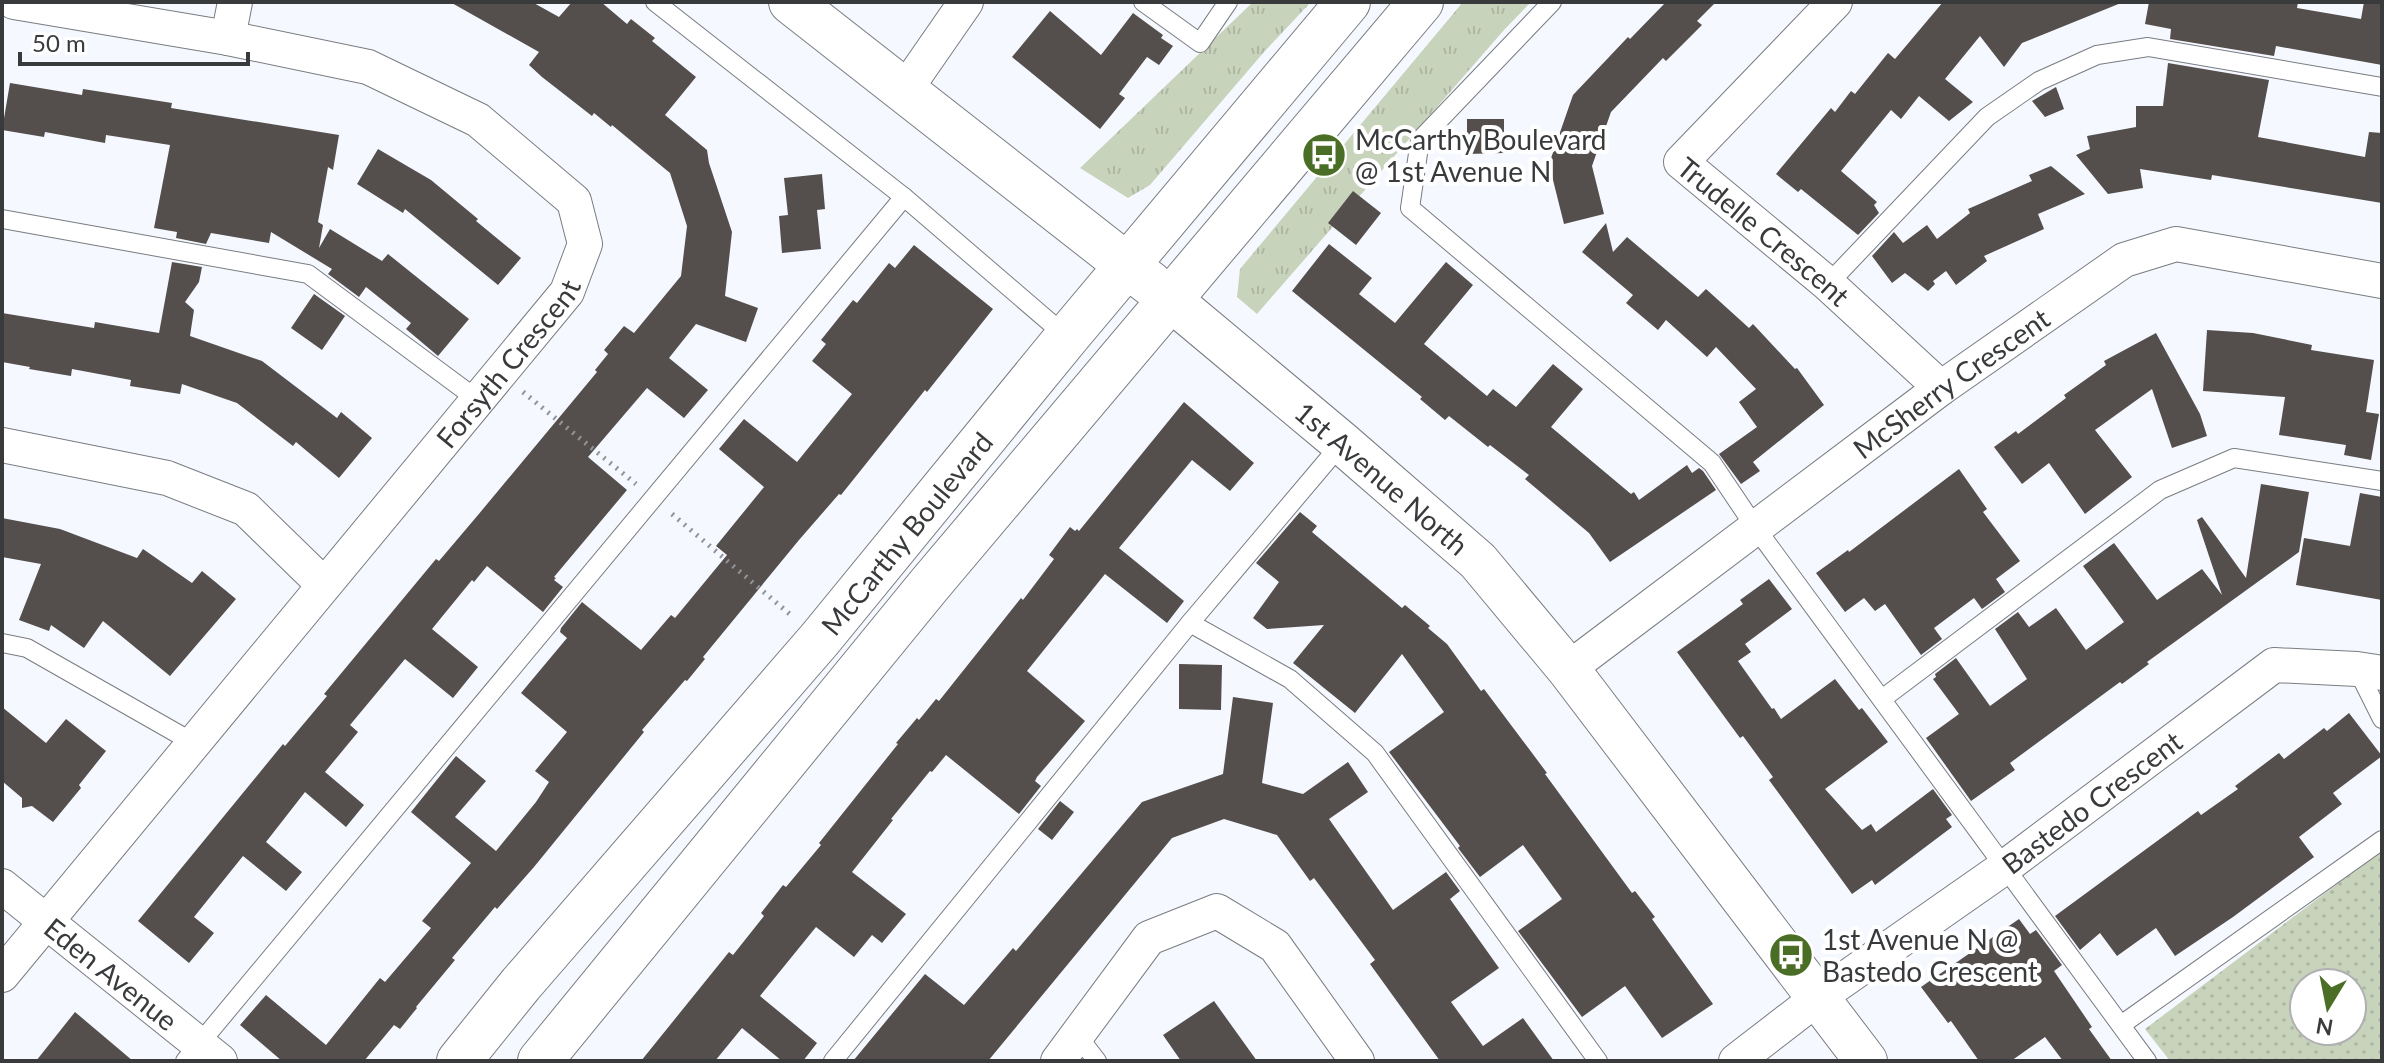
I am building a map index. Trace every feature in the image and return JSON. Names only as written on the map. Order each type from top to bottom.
[{"type":"main road","name":"1st Avenue North","points":[[791,2],[1171,300]]},
{"type":"main road","name":"McCarthy Boulevard","points":[[459,1061],[521,984],[820,639],[1067,337],[1348,2]]},
{"type":"main road","name":"McCarthy Boulevard","points":[[540,1061],[930,584],[1421,2]]},
{"type":"street","name":"Forsyth Crescent","points":[[2,975],[567,292],[585,244],[574,201],[478,120],[368,67],[228,38],[14,2]]},
{"type":"street","points":[[228,38],[235,2]]},
{"type":"street","points":[[905,90],[966,2]]},
{"type":"street","name":"Trudelle Crescent","points":[[1835,2],[1681,162],[1828,284],[1941,388]]},
{"type":"street","name":"McSherry Crescent","points":[[1568,669],[1941,388],[2124,260],[2176,244],[2382,281]]},
{"type":"street","name":"1st Avenue North","points":[[1171,300],[1478,561],[1568,669],[1866,1061]]},
{"type":"street","points":[[2,445],[167,478],[246,509],[324,585]]},
{"type":"street","name":"Bastedo Crescent","points":[[1736,1061],[1819,997],[2005,867],[2274,665],[2370,671]]},
{"type":"street","name":"Eden Avenue","points":[[2,886],[46,919],[202,1055]]},
{"type":"street","points":[[1077,1052],[1149,938],[1217,911],[1275,946],[1357,1061]]},
{"type":"lane","points":[[655,2],[904,197],[1067,337]]},
{"type":"lane","points":[[1143,2],[1200,43],[1228,2]]},
{"type":"lane","points":[[1552,2],[1420,140],[1410,208],[1712,463],[1755,527],[2147,1061]]},
{"type":"lane","points":[[1828,284],[1987,117],[2039,81],[2097,55],[2148,47],[2382,87]]},
{"type":"lane","points":[[202,1055],[642,509],[904,197]]},
{"type":"lane","points":[[2,219],[308,274],[478,400]]},
{"type":"lane","points":[[833,1061],[1190,623],[1342,443]]},
{"type":"lane","points":[[1882,699],[2160,490],[2234,458],[2382,481]]},
{"type":"lane","points":[[1190,623],[1290,679],[1375,753],[1598,1061]]},
{"type":"lane","points":[[2,643],[27,648],[194,743]]},
{"type":"lane","points":[[2370,671],[2382,719]]},
{"type":"lane","points":[[2121,1025],[2382,840]]},
{"type":"green space","points":[[1253,2],[1311,2],[1150,185],[1128,198],[1080,168]]},
{"type":"green space","points":[[1463,2],[1531,2],[1257,314],[1237,297],[1240,269]]},
{"type":"green space","points":[[2382,850],[2382,1061],[2170,1061],[2145,1029]]},
{"type":"building","points":[[450,2],[532,2],[559,17],[572,2],[601,2],[627,24],[631,19],[655,38],[652,41],[696,77],[665,115],[707,150],[732,232],[725,296],[758,308],[746,342],[696,324],[669,358],[708,390],[684,418],[647,388],[588,457],[627,490],[554,577],[563,587],[543,612],[487,566],[474,582],[472,580],[432,629],[478,667],[453,698],[405,659],[350,725],[358,732],[325,772],[364,805],[346,827],[305,792],[266,842],[302,872],[286,891],[243,856],[194,917],[214,933],[189,963],[138,921],[283,744],[285,746],[327,696],[324,694],[436,559],[439,561],[597,372],[595,370],[608,354],[604,350],[624,326],[634,333],[681,276],[687,226],[670,173],[612,125],[594,113],[592,116],[529,65],[539,52]]},
{"type":"building","points":[[1666,2],[1716,2],[1697,21],[1702,25],[1666,61],[1663,58],[1611,112],[1592,166],[1604,214],[1564,224],[1549,164],[1573,95]]},
{"type":"building","points":[[1943,2],[2121,3],[2022,43],[2004,67],[1980,36],[1945,79],[1973,102],[1949,121],[1919,96],[1901,119],[1891,110],[1841,171],[1877,202],[1874,205],[1879,213],[1858,235],[1801,189],[1798,192],[1776,174],[1831,108],[1835,112],[1851,91],[1855,94],[1888,53],[1895,59]]},
{"type":"building","points":[[2149,2],[2298,2],[2297,8],[2361,19],[2364,2],[2382,2],[2382,65],[2276,46],[2274,56],[2170,39],[2171,29],[2145,24]]},
{"type":"building","points":[[1050,11],[1101,55],[1133,13],[1173,46],[1159,65],[1147,57],[1119,94],[1125,98],[1100,129],[1012,57]]},
{"type":"building","points":[[2168,63],[2269,80],[2258,137],[2365,157],[2369,132],[2382,133],[2382,203],[2212,175],[2211,180],[2140,169],[2143,188],[2108,194],[2076,155],[2090,149],[2087,136],[2136,127],[2136,106],[2163,106]]},
{"type":"building","points":[[10,83],[82,95],[83,89],[172,103],[171,108],[339,135],[333,170],[328,167],[318,222],[323,225],[319,248],[330,229],[382,261],[388,254],[469,319],[438,356],[406,329],[411,323],[366,287],[359,297],[328,274],[332,269],[271,232],[269,243],[211,233],[206,244],[176,238],[177,232],[154,228],[170,145],[106,135],[105,143],[45,132],[44,137],[2,130]]},
{"type":"building","points":[[2056,87],[2064,109],[2045,117],[2032,101]]},
{"type":"building","points":[[1467,119],[1504,119],[1504,153],[1467,154]]},
{"type":"building","points":[[378,149],[431,180],[521,258],[498,285],[405,209],[403,213],[357,184]]},
{"type":"building","points":[[2051,166],[2085,194],[2038,214],[2044,229],[1984,256],[1987,261],[1956,285],[1946,271],[1933,281],[1935,284],[1928,291],[1905,273],[1892,283],[1872,256],[1894,232],[1903,243],[1927,225],[1937,239],[1970,213],[1968,209],[2032,181],[2029,175]]},
{"type":"building","points":[[822,174],[825,209],[817,210],[821,249],[782,253],[779,216],[788,215],[784,178]]},
{"type":"building","points":[[1353,191],[1381,213],[1356,245],[1328,223]]},
{"type":"building","points":[[1606,223],[1613,252],[1627,237],[1698,297],[1706,289],[1749,328],[1753,324],[1797,368],[1824,405],[1753,462],[1760,471],[1741,484],[1719,454],[1757,427],[1739,402],[1756,389],[1716,347],[1707,357],[1666,320],[1658,330],[1626,303],[1633,295],[1582,252]]},
{"type":"building","points":[[1329,244],[1372,278],[1359,294],[1395,323],[1446,262],[1473,285],[1424,344],[1487,396],[1493,389],[1516,407],[1553,364],[1583,389],[1551,427],[1631,494],[1634,492],[1639,500],[1687,465],[1692,473],[1699,468],[1703,471],[1716,490],[1610,562],[1589,533],[1525,479],[1529,475],[1449,416],[1445,420],[1420,399],[1422,397],[1292,291]]},
{"type":"building","points":[[914,245],[993,309],[841,495],[799,540],[687,681],[642,730],[644,732],[534,867],[452,958],[455,960],[400,1029],[394,1025],[364,1061],[282,1061],[240,1025],[266,995],[326,1045],[380,978],[385,982],[431,928],[422,921],[471,863],[411,812],[456,756],[486,781],[455,817],[496,851],[549,782],[535,771],[567,732],[521,693],[567,638],[560,632],[561,628],[582,602],[641,650],[671,615],[675,618],[727,555],[716,546],[764,487],[719,449],[744,419],[797,462],[852,394],[812,361],[826,344],[821,340],[853,300],[857,303],[889,263],[895,268]]},
{"type":"building","points":[[172,262],[202,267],[199,282],[185,302],[194,310],[190,336],[262,361],[337,418],[341,412],[372,438],[339,478],[296,442],[293,446],[237,403],[182,384],[180,394],[130,386],[131,380],[72,369],[71,376],[2,362],[2,313],[94,328],[95,322],[159,333]]},
{"type":"building","points":[[314,294],[345,316],[322,350],[291,328]]},
{"type":"building","points":[[2207,330],[2253,333],[2312,345],[2311,350],[2374,360],[2366,412],[2379,414],[2371,460],[2344,455],[2346,445],[2279,435],[2285,397],[2203,391]]},
{"type":"building","points":[[2156,333],[2200,414],[2207,436],[2172,448],[2152,389],[2095,430],[2132,477],[2085,514],[2049,463],[2022,484],[1994,447],[2016,431],[2018,434],[2066,398],[2064,395],[2106,365],[2104,361]]},
{"type":"building","points":[[1184,402],[1254,463],[1230,491],[1192,460],[1119,548],[1184,601],[1167,623],[1105,574],[1027,671],[1085,721],[1037,777],[1035,781],[1041,786],[1019,814],[946,755],[891,819],[852,872],[906,914],[882,943],[872,935],[854,957],[816,927],[760,996],[817,1043],[803,1061],[782,1061],[742,1028],[715,1061],[641,1061],[729,952],[733,955],[764,916],[761,913],[821,845],[819,843],[896,743],[936,699],[939,701],[1021,598],[1023,600],[1054,559],[1049,555],[1070,527],[1079,531]]},
{"type":"building","points":[[1959,469],[1987,509],[1983,512],[2020,561],[1996,579],[2005,592],[1982,609],[1974,598],[1934,628],[1942,639],[1921,655],[1885,604],[1875,611],[1864,598],[1845,612],[1816,573],[1849,552]]},
{"type":"building","points":[[2261,484],[2309,492],[2299,552],[2010,763],[2015,770],[1971,801],[1926,738],[1959,714],[1933,679],[1935,674],[1956,658],[1990,706],[2027,679],[1995,629],[2018,612],[2029,627],[2056,608],[2086,650],[2124,622],[2083,566],[2114,543],[2157,600],[2202,569],[2222,595],[2197,520],[2202,517],[2246,578]]},
{"type":"building","points":[[2360,493],[2382,497],[2382,600],[2296,585],[2304,538],[2350,546]]},
{"type":"building","points":[[1300,512],[1317,526],[1312,532],[1402,608],[1405,605],[1447,644],[1547,773],[1632,893],[1635,891],[1655,917],[1652,919],[1713,1004],[1662,1038],[1625,986],[1582,1017],[1518,931],[1562,899],[1523,845],[1480,877],[1389,752],[1444,712],[1402,654],[1355,713],[1293,663],[1324,625],[1267,629],[1253,618],[1279,582],[1256,563]]},
{"type":"building","points":[[2,518],[60,529],[137,558],[143,549],[192,583],[202,571],[236,599],[170,676],[103,621],[84,648],[51,625],[49,631],[19,620],[41,564],[2,557]]},
{"type":"building","points":[[1769,579],[1792,609],[1745,644],[1751,652],[1738,661],[1772,709],[1781,719],[1835,679],[1888,742],[1825,789],[1862,830],[1871,824],[1876,832],[1933,789],[1952,815],[1946,819],[1952,827],[1875,885],[1872,880],[1852,894],[1769,780],[1773,777],[1743,736],[1740,738],[1677,652],[1743,604],[1740,600]]},
{"type":"building","points":[[1179,664],[1222,665],[1221,710],[1179,709]]},
{"type":"building","points":[[1233,697],[1273,703],[1262,783],[1303,794],[1348,762],[1368,792],[1329,819],[1393,910],[1446,872],[1460,891],[1450,899],[1499,968],[1451,1002],[1483,1046],[1523,1018],[1554,1061],[1440,1061],[1370,964],[1375,960],[1314,878],[1310,881],[1277,835],[1224,819],[1172,838],[988,1061],[853,1061],[925,974],[964,1005],[1013,948],[1016,951],[1142,802],[1223,774]]},
{"type":"building","points":[[2,707],[46,743],[66,719],[106,751],[53,822],[32,806],[22,808],[22,798],[2,781]]},
{"type":"building","points":[[2349,713],[2382,756],[2333,793],[2342,804],[2299,837],[2314,857],[2175,956],[2156,928],[2117,956],[2100,933],[2080,950],[2055,916],[2198,811],[2201,815],[2238,789],[2235,786],[2279,753],[2284,759]]},
{"type":"building","points":[[1060,801],[1074,812],[1052,840],[1038,829]]},
{"type":"building","points":[[2019,919],[2030,934],[2036,930],[2062,965],[2054,971],[2112,1061],[2063,1061],[2045,1037],[2011,1061],[1979,1061],[1951,1021],[1948,1023],[1921,987]]},
{"type":"building","points":[[1214,1001],[1257,1061],[1181,1061],[1163,1035]]},
{"type":"building","points":[[75,1012],[133,1061],[36,1061]]},
{"type":"place","name":"McCarthy Boulevard @ 1st Avenue N","points":[[1324,155]]},
{"type":"place","name":"1st Avenue N @ Bastedo Crescent","points":[[1791,955]]}]
